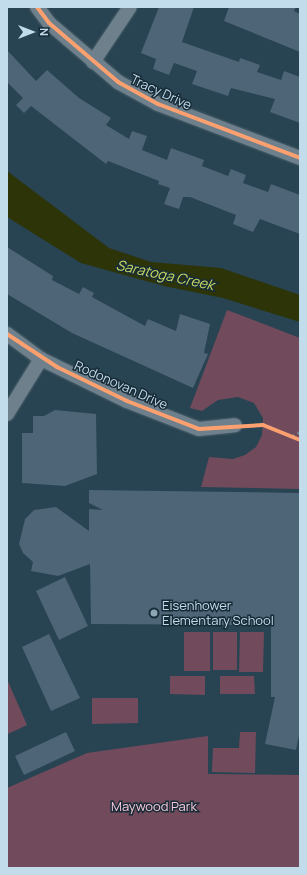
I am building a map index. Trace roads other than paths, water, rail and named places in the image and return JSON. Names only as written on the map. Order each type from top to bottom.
[{"type":"street","name":"Tracy Drive","points":[[37,7],[49,23],[118,82],[158,104],[300,158]]},
{"type":"street","points":[[93,62],[130,7]]},
{"type":"street","name":"Rodonovan Drive","points":[[7,334],[41,359],[127,401],[199,429],[235,425]]},
{"type":"street","points":[[7,414],[41,359]]},
{"type":"water","name":"Saratoga Creek","points":[[7,171],[109,248],[151,262],[221,268],[300,295],[300,322],[223,298],[164,286],[81,263],[7,217]]},
{"type":"place","name":"Eisenhower Elementary School","points":[[154,613]]},
{"type":"park label","name":"Maywood Park","points":[[154,806]]}]
